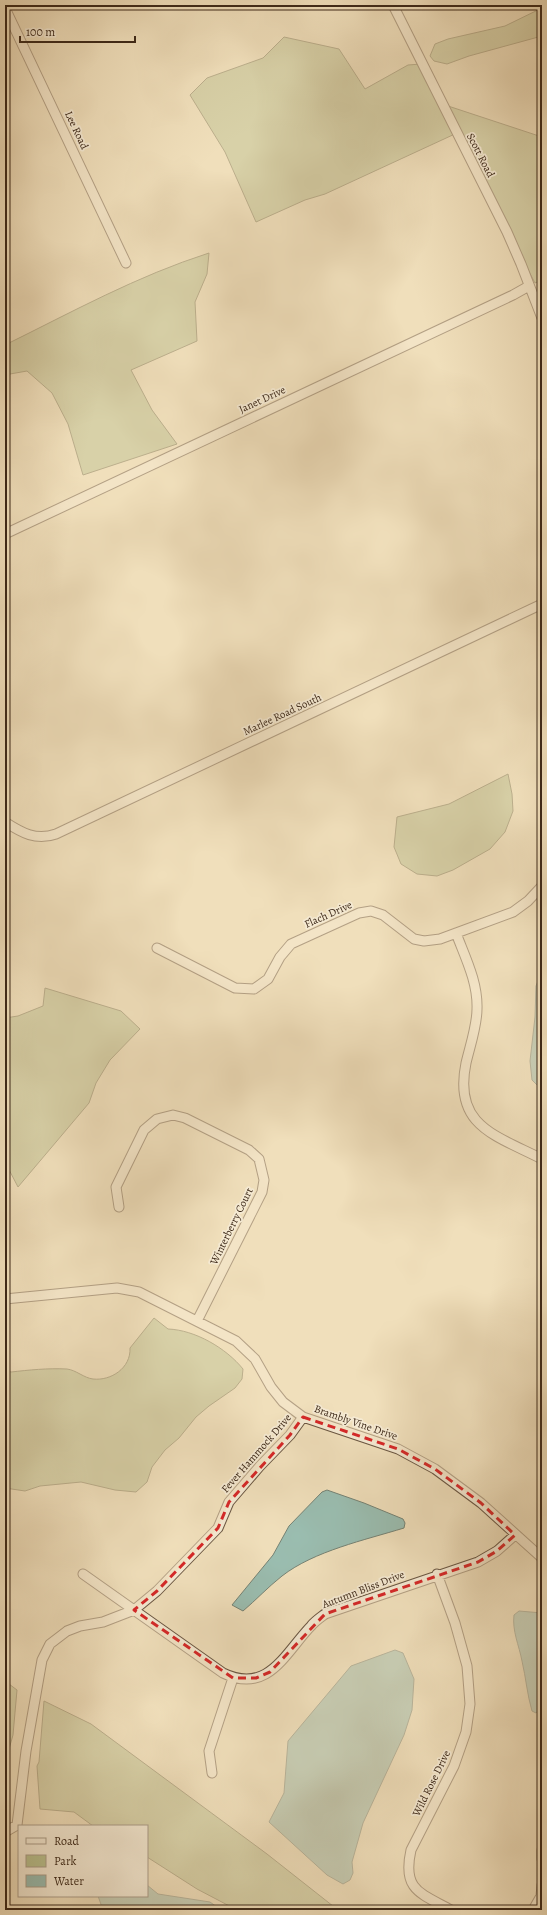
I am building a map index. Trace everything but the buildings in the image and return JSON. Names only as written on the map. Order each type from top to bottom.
[{"type":"street","name":"Scott Road","points":[[393,5],[507,232],[542,318]]},
{"type":"street","name":"Lee Road","points":[[5,8],[126,263]]},
{"type":"street","name":"Janet Drive","points":[[5,534],[513,295],[529,286]]},
{"type":"street","name":"Marlee Road South","points":[[5,822],[31,836],[46,837],[56,834],[542,604]]},
{"type":"street","name":"Flach Drive","points":[[157,948],[235,988],[254,989],[268,980],[280,957],[291,944],[359,913],[371,911],[382,914],[414,939],[424,942],[440,939],[512,912],[528,901],[542,886]]},
{"type":"street","points":[[456,933],[474,980],[477,1010],[464,1072],[463,1091],[467,1108],[474,1119],[488,1132],[542,1159]]},
{"type":"street","name":"Winterberry Court","points":[[119,1207],[116,1187],[144,1130],[157,1119],[173,1115],[185,1118],[249,1150],[259,1160],[264,1180],[262,1192],[197,1322]]},
{"type":"street","name":"Brambly Vine Drive","points":[[5,1299],[117,1288],[139,1292],[236,1341],[256,1359],[272,1387],[283,1402],[303,1417],[398,1449],[435,1468],[481,1503],[542,1558]]},
{"type":"street","name":"Fever Hammock Drive","points":[[5,1832],[17,1825],[26,1751],[42,1660],[50,1644],[66,1631],[80,1626],[103,1622],[134,1610],[157,1592],[218,1528],[229,1502],[260,1466],[290,1436],[303,1417]]},
{"type":"street","name":"Autumn Bliss Drive","points":[[233,1678],[256,1678],[270,1672],[312,1625],[326,1614],[437,1574],[478,1562],[497,1551],[515,1534]]},
{"type":"street","points":[[83,1574],[223,1673],[233,1678],[210,1751],[212,1773]]},
{"type":"street","name":"Wild Rose Drive","points":[[437,1574],[455,1623],[467,1666],[470,1704],[466,1732],[454,1766],[411,1850],[407,1865],[409,1877],[413,1886],[421,1894],[451,1910]]},
{"type":"street","points":[[542,1850],[542,1859]]},
{"type":"street","points":[[533,1910],[541,1896],[542,1885]]},
{"type":"highlighted area","points":[[303,1417],[398,1449],[435,1469],[481,1503],[515,1535],[497,1551],[478,1562],[325,1614],[270,1672],[256,1678],[233,1678],[134,1610],[157,1591],[218,1528],[229,1502],[290,1435]]},
{"type":"green space","points":[[542,8],[542,36],[469,56],[447,64],[434,61],[430,56],[435,44],[448,39],[505,26]]},
{"type":"green space","points":[[284,37],[339,49],[365,89],[408,65],[421,64],[442,104],[542,137],[542,280],[535,283],[457,133],[325,194],[305,200],[256,222],[225,152],[190,95],[207,78],[263,58]]},
{"type":"green space","points":[[209,253],[207,274],[195,302],[197,341],[131,370],[152,410],[177,444],[83,475],[68,424],[52,393],[27,371],[10,374],[5,380],[5,345],[80,307],[156,272]]},
{"type":"green space","points":[[508,774],[512,794],[513,811],[505,832],[490,849],[453,870],[437,876],[417,874],[401,864],[394,847],[397,817],[449,804]]},
{"type":"green space","points":[[45,988],[121,1011],[140,1029],[110,1060],[96,1083],[89,1103],[18,1187],[5,1162],[5,1018],[18,1016],[43,1006]]},
{"type":"green space","points":[[154,1318],[168,1329],[189,1333],[219,1347],[243,1369],[242,1379],[235,1388],[196,1417],[179,1438],[165,1450],[152,1467],[147,1482],[136,1492],[115,1490],[81,1482],[40,1486],[25,1491],[5,1488],[5,1370],[11,1372],[67,1369],[93,1379],[107,1378],[119,1372],[127,1362],[130,1348]]},
{"type":"green space","points":[[5,1681],[17,1690],[13,1735],[5,1763]]},
{"type":"green space","points":[[44,1701],[91,1724],[267,1854],[338,1910],[237,1910],[197,1889],[148,1858],[148,1825],[92,1825],[74,1812],[40,1809],[37,1766],[39,1762]]},
{"type":"water","points":[[542,971],[542,1090],[532,1080],[530,1061],[535,1017],[536,986]]},
{"type":"water","points":[[327,1490],[403,1519],[405,1523],[404,1528],[340,1547],[295,1567],[282,1576],[243,1611],[232,1605],[273,1555],[289,1526],[322,1492]]},
{"type":"water","points":[[519,1611],[542,1613],[542,1706],[536,1713],[532,1711],[530,1705],[521,1655],[515,1632],[514,1615]]},
{"type":"water","points":[[395,1650],[403,1653],[414,1679],[412,1710],[404,1735],[363,1823],[352,1862],[353,1873],[350,1880],[343,1884],[327,1875],[269,1822],[284,1793],[288,1741],[351,1666]]},
{"type":"water","points":[[148,1886],[158,1894],[210,1902],[221,1910],[103,1910],[98,1897],[148,1897]]}]
